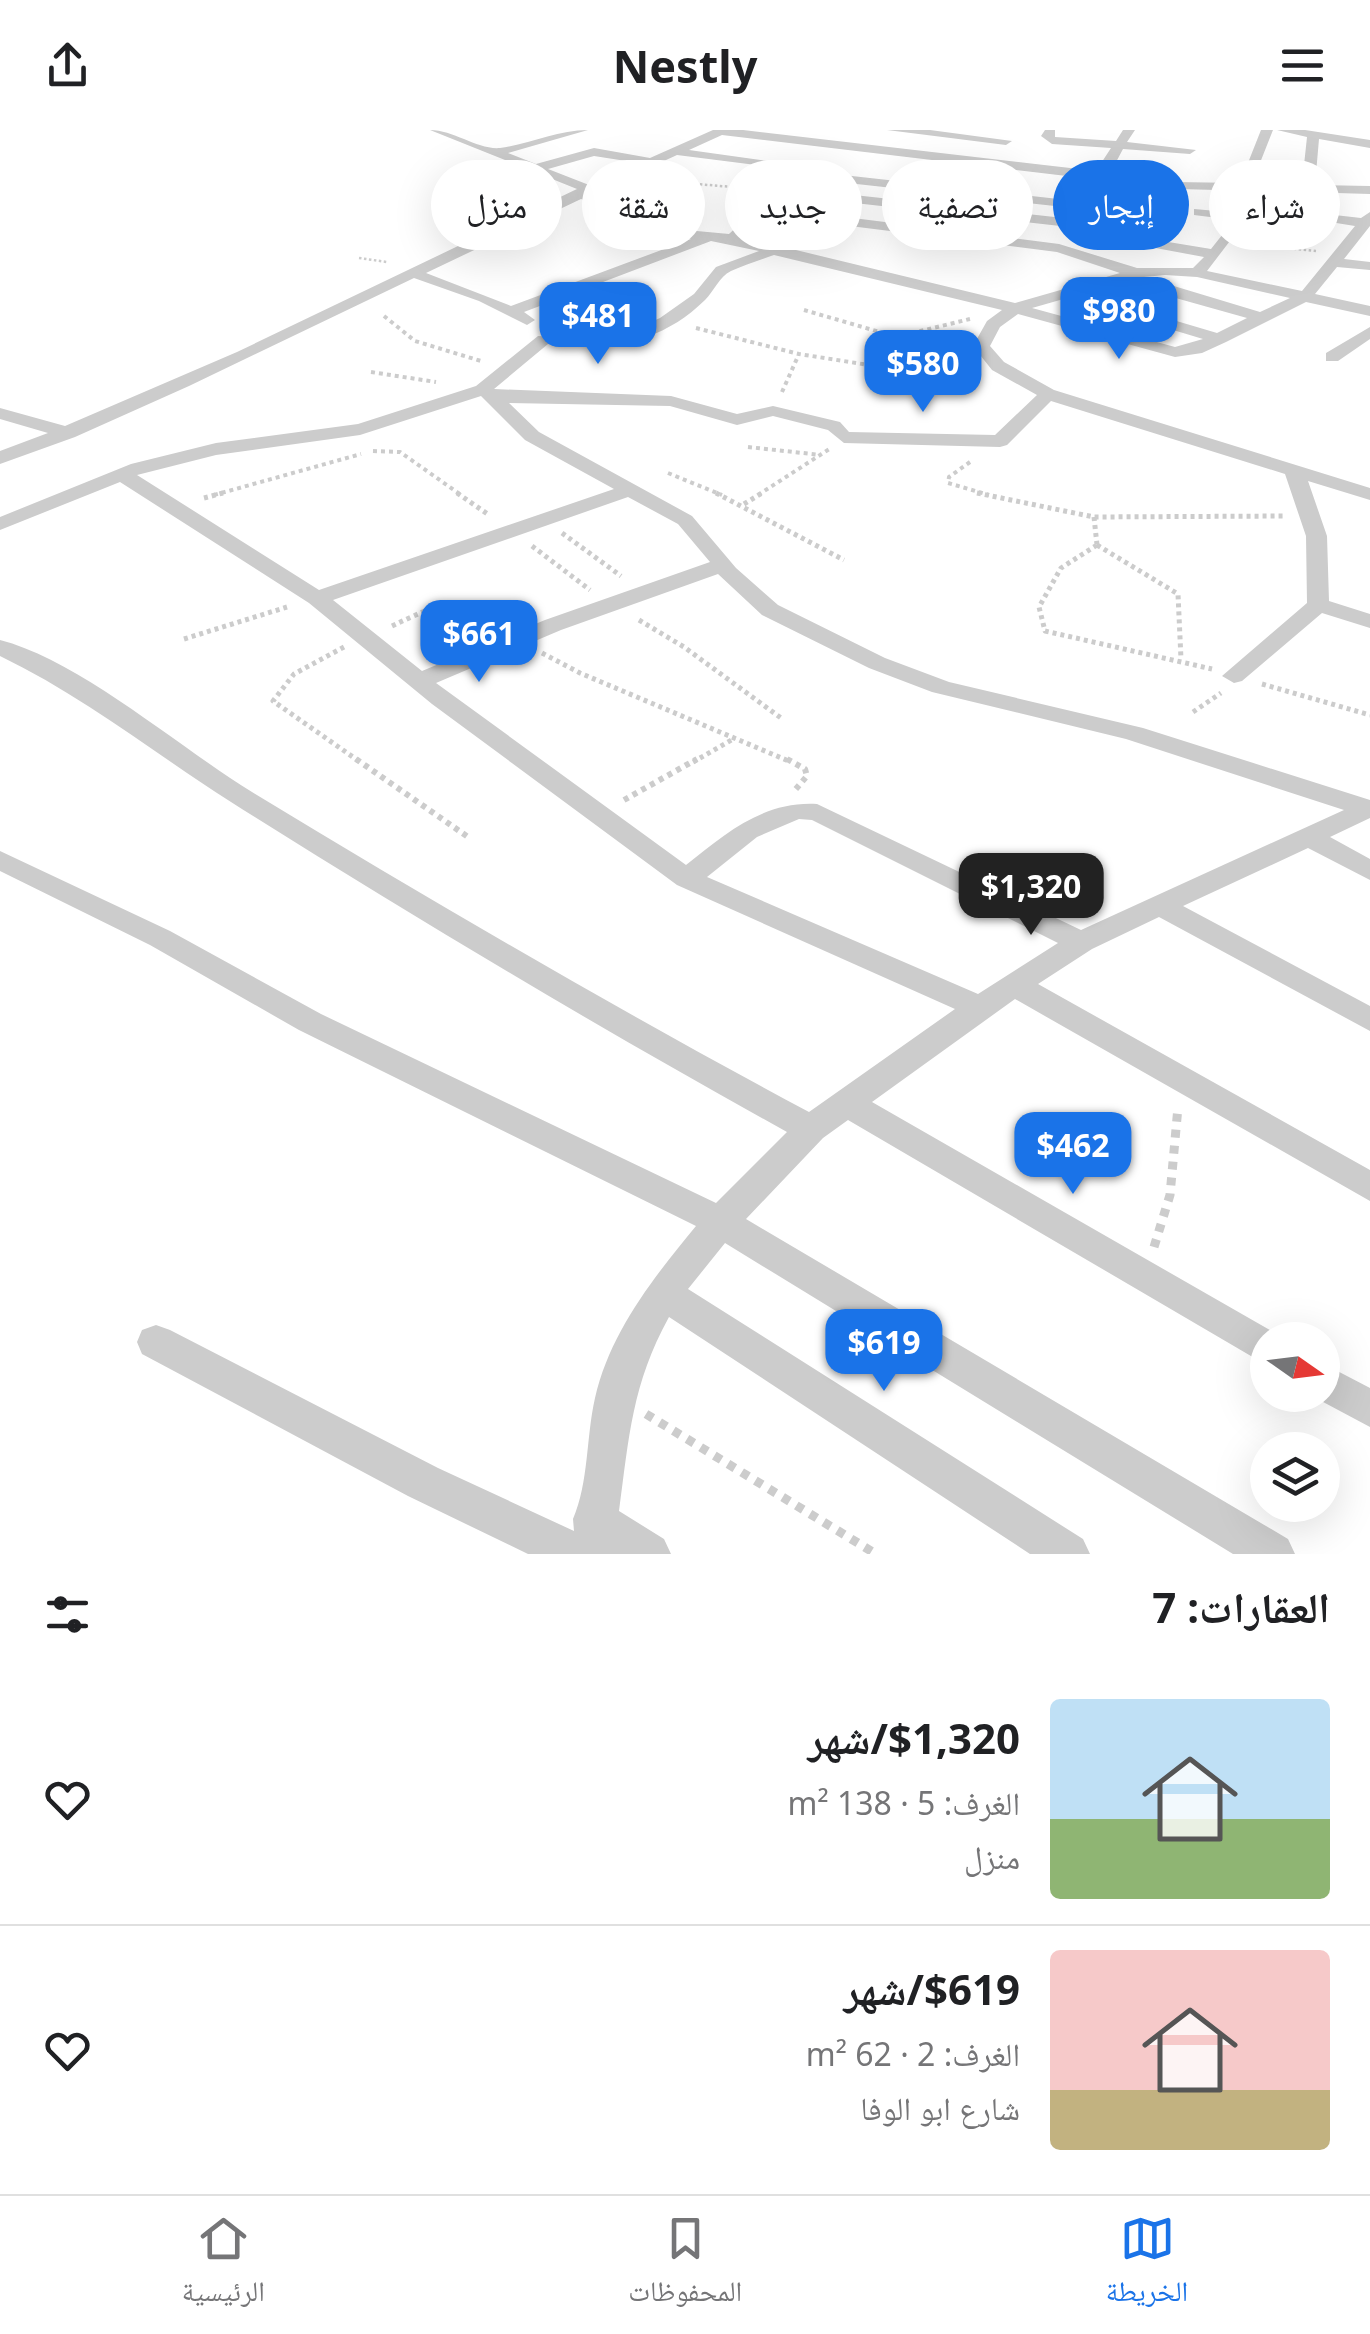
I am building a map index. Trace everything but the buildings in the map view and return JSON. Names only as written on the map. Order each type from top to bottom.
[{"type":"street","points":[[436,130],[511,160]]},
{"type":"street","points":[[495,154],[582,130]]},
{"type":"street","points":[[651,160],[722,130],[1042,180]]},
{"type":"street","points":[[893,130],[1006,142]]},
{"type":"street","points":[[1085,142],[1080,156],[1113,159],[1129,130]]},
{"type":"street","points":[[1255,160],[1267,130]]},
{"type":"street","points":[[1283,130],[1370,144]]},
{"type":"street","points":[[1047,131],[1052,140],[1193,145],[1188,160]]},
{"type":"street","points":[[472,144],[507,134]]},
{"type":"street","points":[[1311,160],[1313,136]]},
{"type":"street","points":[[702,139],[830,146],[1053,171]]},
{"type":"street","points":[[674,151],[725,165]]},
{"type":"street","points":[[562,161],[594,152],[642,160]]},
{"type":"street","points":[[862,188],[880,190]]},
{"type":"street","points":[[1340,190],[1370,190]]},
{"type":"street","points":[[0,458],[232,362],[582,191]]},
{"type":"street","points":[[1199,212],[1209,212]]},
{"type":"street","points":[[1033,227],[1053,215]]},
{"type":"street","points":[[1033,219],[1053,221]]},
{"type":"street","points":[[1340,220],[1367,225]]},
{"type":"street","points":[[489,394],[544,338],[616,342],[666,321],[698,297],[721,270],[773,250],[1186,352],[1306,296],[1367,225]]},
{"type":"street","points":[[705,238],[725,239]]},
{"type":"street","points":[[512,311],[708,238]]},
{"type":"street","points":[[1065,250],[1136,273],[1197,274],[1370,311]]},
{"type":"street","points":[[1189,250],[1213,254]]},
{"type":"street","points":[[1197,274],[1217,250]]},
{"type":"street","points":[[1338,258],[1370,266]]},
{"type":"street","points":[[413,273],[512,311],[532,323],[544,338]]},
{"type":"street","points":[[1136,273],[1014,308],[993,324],[980,346],[998,366],[1048,394],[1360,491],[1370,477]]},
{"type":"street","points":[[1136,273],[1136,279],[1145,285],[1260,317]]},
{"type":"street","points":[[1148,316],[1237,283]]},
{"type":"street","points":[[1067,293],[1220,339]]},
{"type":"street","points":[[1332,357],[1370,332]]},
{"type":"street","points":[[489,394],[532,436],[685,520],[744,590],[770,610],[877,663],[941,687],[1054,711],[1369,808]]},
{"type":"street","points":[[0,524],[120,474],[216,449],[360,429],[489,394],[671,401],[693,404],[737,420],[773,411],[834,426],[844,437],[1000,441],[1048,394]]},
{"type":"street","points":[[0,413],[68,433]]},
{"type":"street","points":[[1234,676],[1318,605],[1323,562],[1314,516],[1293,470]]},
{"type":"street","points":[[120,474],[317,598],[419,681],[687,879],[980,1007]]},
{"type":"street","points":[[317,598],[632,489]]},
{"type":"street","points":[[419,681],[610,604],[722,565]]},
{"type":"street","points":[[1318,605],[1370,621]]},
{"type":"street","points":[[0,646],[61,676],[238,795],[616,1024],[812,1129]]},
{"type":"street","points":[[587,1542],[615,1395],[634,1346],[663,1293],[721,1222],[812,1129],[1013,984],[1081,942],[1369,808]]},
{"type":"street","points":[[687,879],[776,814],[803,809],[817,812],[1081,942]]},
{"type":"street","points":[[1311,838],[1370,871]]},
{"type":"street","points":[[0,860],[160,938],[310,1022],[721,1222],[1272,1554]]},
{"type":"street","points":[[1159,905],[1370,1020]]},
{"type":"street","points":[[1013,984],[1370,1187]]},
{"type":"street","points":[[845,1102],[1250,1338]]},
{"type":"street","points":[[663,1293],[1068,1554]]},
{"type":"street","points":[[156,1342],[422,1482],[587,1542],[649,1554]]},
{"type":"street","points":[[1340,1392],[1370,1409]]},
{"type":"path","points":[[1285,250],[1338,258]]},
{"type":"path","points":[[897,337],[1014,308]]},
{"type":"path","points":[[804,310],[897,337],[980,346]]},
{"type":"path","points":[[384,316],[416,341],[509,370]]},
{"type":"path","points":[[666,321],[799,354],[913,372],[998,366]]},
{"type":"path","points":[[773,411],[799,354]]},
{"type":"path","points":[[371,372],[489,394]]},
{"type":"path","points":[[1000,441],[949,477],[948,483],[960,490],[1094,517],[1314,516]]},
{"type":"path","points":[[744,504],[822,455],[748,447]]},
{"type":"path","points":[[171,508],[386,450],[400,452],[610,604],[671,638],[782,718]]},
{"type":"path","points":[[668,473],[744,504],[844,560]]},
{"type":"path","points":[[1094,517],[1097,545]]},
{"type":"path","points":[[544,520],[642,592]]},
{"type":"path","points":[[1097,545],[1178,594],[1181,659],[1070,640],[1045,631],[1039,607],[1061,568],[1097,545]]},
{"type":"path","points":[[184,639],[317,598]]},
{"type":"path","points":[[468,837],[274,702],[282,683],[302,666],[438,604],[467,605],[517,640],[580,674],[805,770],[807,776],[776,814]]},
{"type":"path","points":[[1193,712],[1218,697],[1234,676],[1370,715]]},
{"type":"path","points":[[602,813],[735,738]]},
{"type":"path","points":[[1144,1276],[1170,1195],[1181,1082]]},
{"type":"path","points":[[615,1395],[876,1554]]}]
